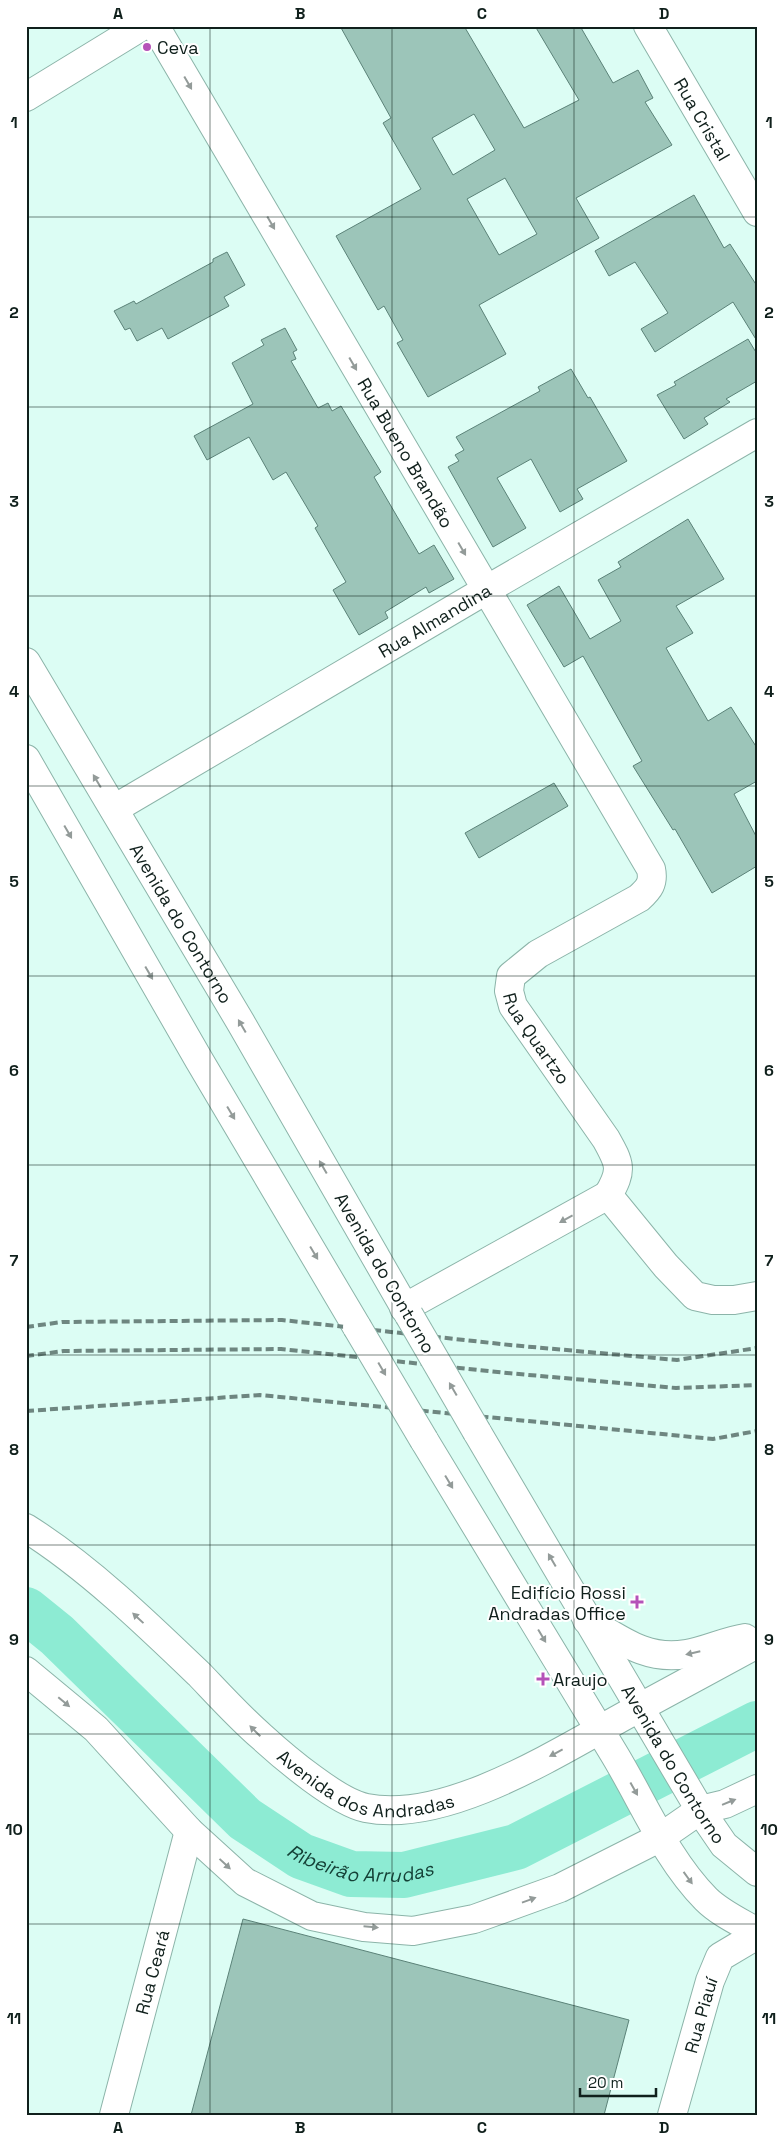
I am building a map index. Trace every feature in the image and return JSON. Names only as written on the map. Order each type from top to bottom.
[{"type":"main road","points":[[26,97],[142,26]]},
{"type":"main road","name":"Rua Bueno Brandão","points":[[155,26],[486,590],[647,859],[653,880]]},
{"type":"main road","name":"Rua Cristal","points":[[648,26],[757,212]]},
{"type":"main road","name":"Rua Almandina","points":[[114,809],[757,433]]},
{"type":"main road","name":"Avenida do Contorno","points":[[29,672],[114,809],[236,1015],[645,1719],[724,1845],[757,1872]]},
{"type":"main road","points":[[26,759],[199,1060],[424,1440],[606,1741],[658,1832],[692,1884],[708,1901],[757,1933]]},
{"type":"main road","name":"Rua Quartzo","points":[[608,1196],[618,1178],[618,1160],[606,1139],[513,1006],[509,991],[511,976],[538,954],[639,898],[647,891],[653,880]]},
{"type":"main road","points":[[407,1311],[608,1196],[666,1266],[696,1296],[713,1300],[734,1300],[757,1296]]},
{"type":"main road","name":"Avenida dos Andradas","points":[[26,1528],[56,1547],[126,1608],[198,1674],[262,1738],[332,1792],[365,1808],[401,1811],[439,1804],[476,1792],[606,1741],[645,1719],[757,1644]]},
{"type":"main road","points":[[586,1619],[637,1649],[658,1656],[686,1654],[757,1636]]},
{"type":"main road","points":[[26,1671],[96,1728],[189,1831],[244,1882],[312,1916],[364,1927],[413,1931],[474,1919],[560,1888],[658,1832],[697,1804],[725,1804],[757,1790]]},
{"type":"main road","name":"Rua Ceará","points":[[114,2115],[189,1831]]},
{"type":"main road","name":"Rua Piauí","points":[[672,2115],[710,1981],[720,1957],[757,1933]]},
{"type":"building","points":[[340,26],[464,26],[524,128],[579,100],[535,26],[580,26],[613,83],[638,70],[653,98],[645,102],[672,145],[576,198],[599,238],[479,305],[506,354],[428,397],[397,343],[403,340],[384,306],[378,310],[336,236],[421,189],[383,123],[391,118]],"holes":[[[474,114],[495,150],[453,175],[432,138]],[[505,178],[537,234],[499,255],[467,199]]]},
{"type":"building","points":[[694,195],[724,248],[730,244],[757,286],[757,341],[733,302],[655,352],[641,329],[668,313],[635,262],[609,276],[595,251]]},
{"type":"building","points":[[227,252],[245,285],[224,297],[229,306],[168,339],[162,328],[137,341],[130,328],[125,330],[114,311],[134,301],[136,304],[213,262],[213,259]]},
{"type":"building","points":[[285,328],[297,350],[293,352],[296,359],[291,361],[318,408],[328,403],[332,411],[341,406],[381,472],[374,477],[419,554],[434,545],[454,579],[429,593],[426,587],[385,612],[388,618],[359,635],[333,590],[346,582],[315,528],[318,526],[286,472],[273,480],[249,437],[207,460],[194,436],[253,404],[232,363],[264,345],[261,340]]},
{"type":"building","points":[[748,339],[757,354],[757,381],[726,399],[730,402],[704,418],[708,424],[684,439],[657,395],[676,385],[674,382]]},
{"type":"building","points":[[571,369],[588,398],[590,397],[627,461],[577,489],[583,499],[560,512],[531,459],[497,478],[526,528],[493,547],[448,467],[459,461],[455,455],[464,450],[456,437],[540,391],[538,387]]},
{"type":"building","points":[[688,519],[724,579],[676,606],[693,633],[666,648],[708,721],[731,707],[757,748],[757,781],[734,794],[757,838],[757,866],[712,893],[675,829],[673,830],[633,766],[642,761],[583,656],[564,667],[527,605],[559,586],[590,639],[621,621],[598,580],[621,567],[618,562]]},
{"type":"building","points":[[554,783],[568,806],[479,858],[465,833]]},
{"type":"building","points":[[243,1919],[629,2020],[604,2115],[191,2115]]},
{"type":"waterway","name":"Ribeirão Arrudas","points":[[26,1610],[57,1635],[245,1819],[301,1856],[351,1874],[404,1875],[516,1847],[757,1724]]},
{"type":"railway","points":[[26,1327],[62,1322],[282,1320],[510,1345],[677,1360],[757,1348]]},
{"type":"railway","points":[[26,1356],[64,1351],[281,1349],[507,1373],[676,1388],[757,1385]]},
{"type":"railway","points":[[26,1411],[260,1395],[713,1439],[757,1431]]},
{"type":"place","name":"Ceva","points":[[147,47]]},
{"type":"place","name":"Edifício Rossi Andradas Office","points":[[637,1602]]},
{"type":"place","name":"Araujo","points":[[543,1679]]}]
